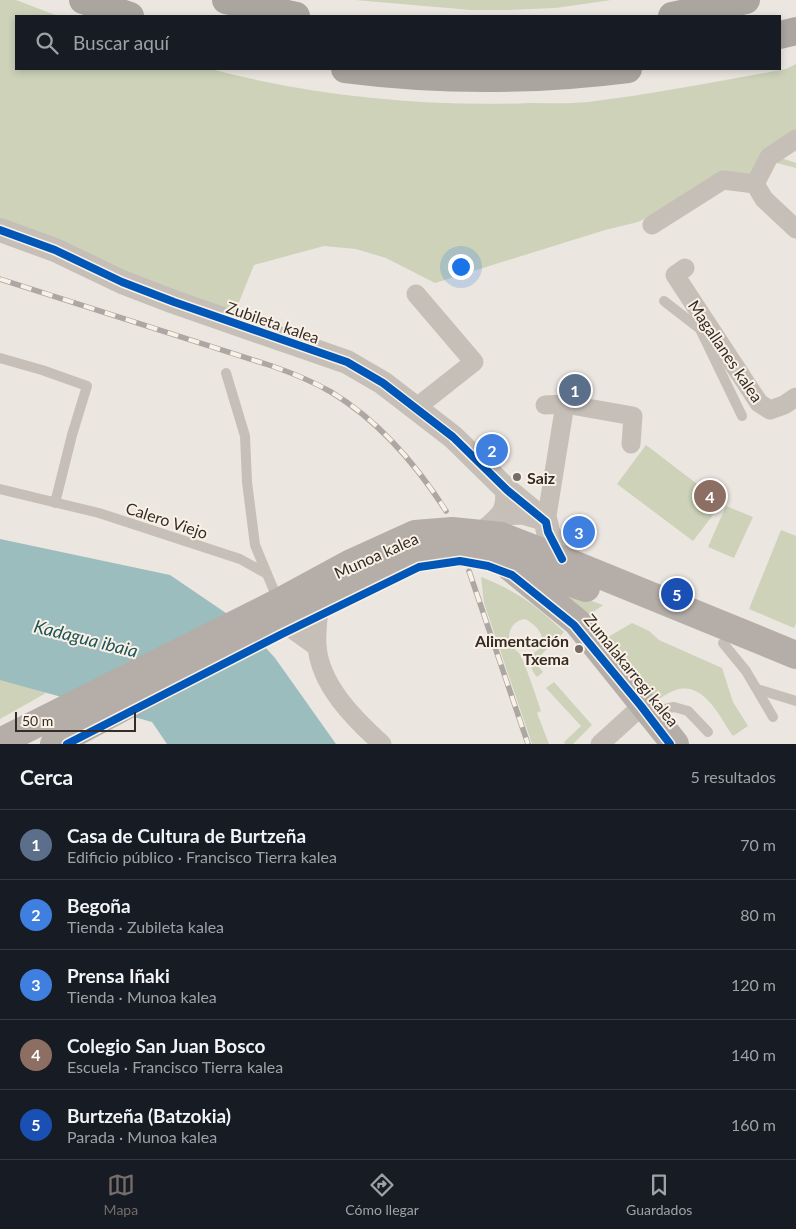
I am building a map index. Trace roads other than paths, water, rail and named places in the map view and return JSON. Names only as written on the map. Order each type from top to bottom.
[{"type":"highway","points":[[83,0],[119,13]]},
{"type":"highway","points":[[226,0],[292,15]]},
{"type":"highway","points":[[677,15],[746,0]]},
{"type":"highway","points":[[781,35],[796,31]]},
{"type":"highway","points":[[355,70],[417,76],[478,78],[564,76],[619,70]]},
{"type":"main road","name":"Munoa kalea","points":[[276,611],[349,564],[415,534],[452,531],[493,524],[500,536],[562,559],[796,655]]},
{"type":"main road","name":"Munoa kalea","points":[[276,611],[320,603],[345,589],[404,562],[438,553],[466,553],[498,558],[575,584],[796,673]]},
{"type":"main road","name":"Zumalakarregi kalea","points":[[498,558],[578,622],[674,744]]},
{"type":"main road","points":[[0,742],[72,721],[276,611]]},
{"type":"main road","points":[[54,744],[72,721]]},
{"type":"street","points":[[755,184],[769,157],[796,139]]},
{"type":"street","points":[[652,225],[723,180],[755,184]]},
{"type":"street","points":[[755,184],[764,199],[796,229]]},
{"type":"street","name":"Zubileta kalea","points":[[0,230],[56,250],[122,282],[346,362],[384,383],[417,407],[453,437],[507,490],[546,522]]},
{"type":"street","name":"Magallanes kalea","points":[[685,268],[675,275],[703,326],[759,403],[770,410],[784,405],[796,397]]},
{"type":"street","points":[[416,294],[474,362],[417,407]]},
{"type":"street","points":[[562,559],[548,532],[546,522],[565,404]]},
{"type":"street","points":[[544,405],[565,404],[633,416],[631,444]]},
{"type":"street","points":[[493,524],[508,504],[507,490]]},
{"type":"street","points":[[493,524],[522,515],[546,522]]},
{"type":"street","points":[[320,603],[317,647],[323,672],[343,705],[382,744]]},
{"type":"street","points":[[276,611],[292,629],[317,647]]},
{"type":"street","points":[[600,744],[647,708]]},
{"type":"lane","points":[[664,301],[703,326],[742,416]]},
{"type":"lane","points":[[0,358],[87,386],[55,502]]},
{"type":"lane","points":[[226,373],[246,436],[247,482],[255,545],[267,574],[276,611]]},
{"type":"lane","name":"Calero Viejo","points":[[0,489],[99,514],[240,559],[267,574]]},
{"type":"lane","points":[[723,643],[746,671],[773,717]]},
{"type":"lane","points":[[756,689],[796,701]]},
{"type":"lane","points":[[647,708],[674,707],[688,711],[708,732]]},
{"type":"water","name":"Kadagua ibaia","points":[[0,539],[170,575],[248,628],[275,658],[336,744],[167,744],[152,722],[0,680]]},
{"type":"railway","points":[[0,279],[272,366],[324,388],[365,416],[381,430],[409,460],[446,511]]},
{"type":"railway","points":[[469,571],[528,744]]},
{"type":"place","name":"Casa de Cultura de Burtzeña","points":[[575,390]]},
{"type":"place","name":"Begoña","points":[[492,450]]},
{"type":"place","name":"Saiz","points":[[517,477]]},
{"type":"place","name":"Colegio San Juan Bosco","points":[[710,496]]},
{"type":"place","name":"Prensa Iñaki","points":[[579,532]]},
{"type":"place","name":"Burtzeña (Batzokia)","points":[[677,594]]},
{"type":"place","name":"Alimentación Txema","points":[[579,649]]}]
